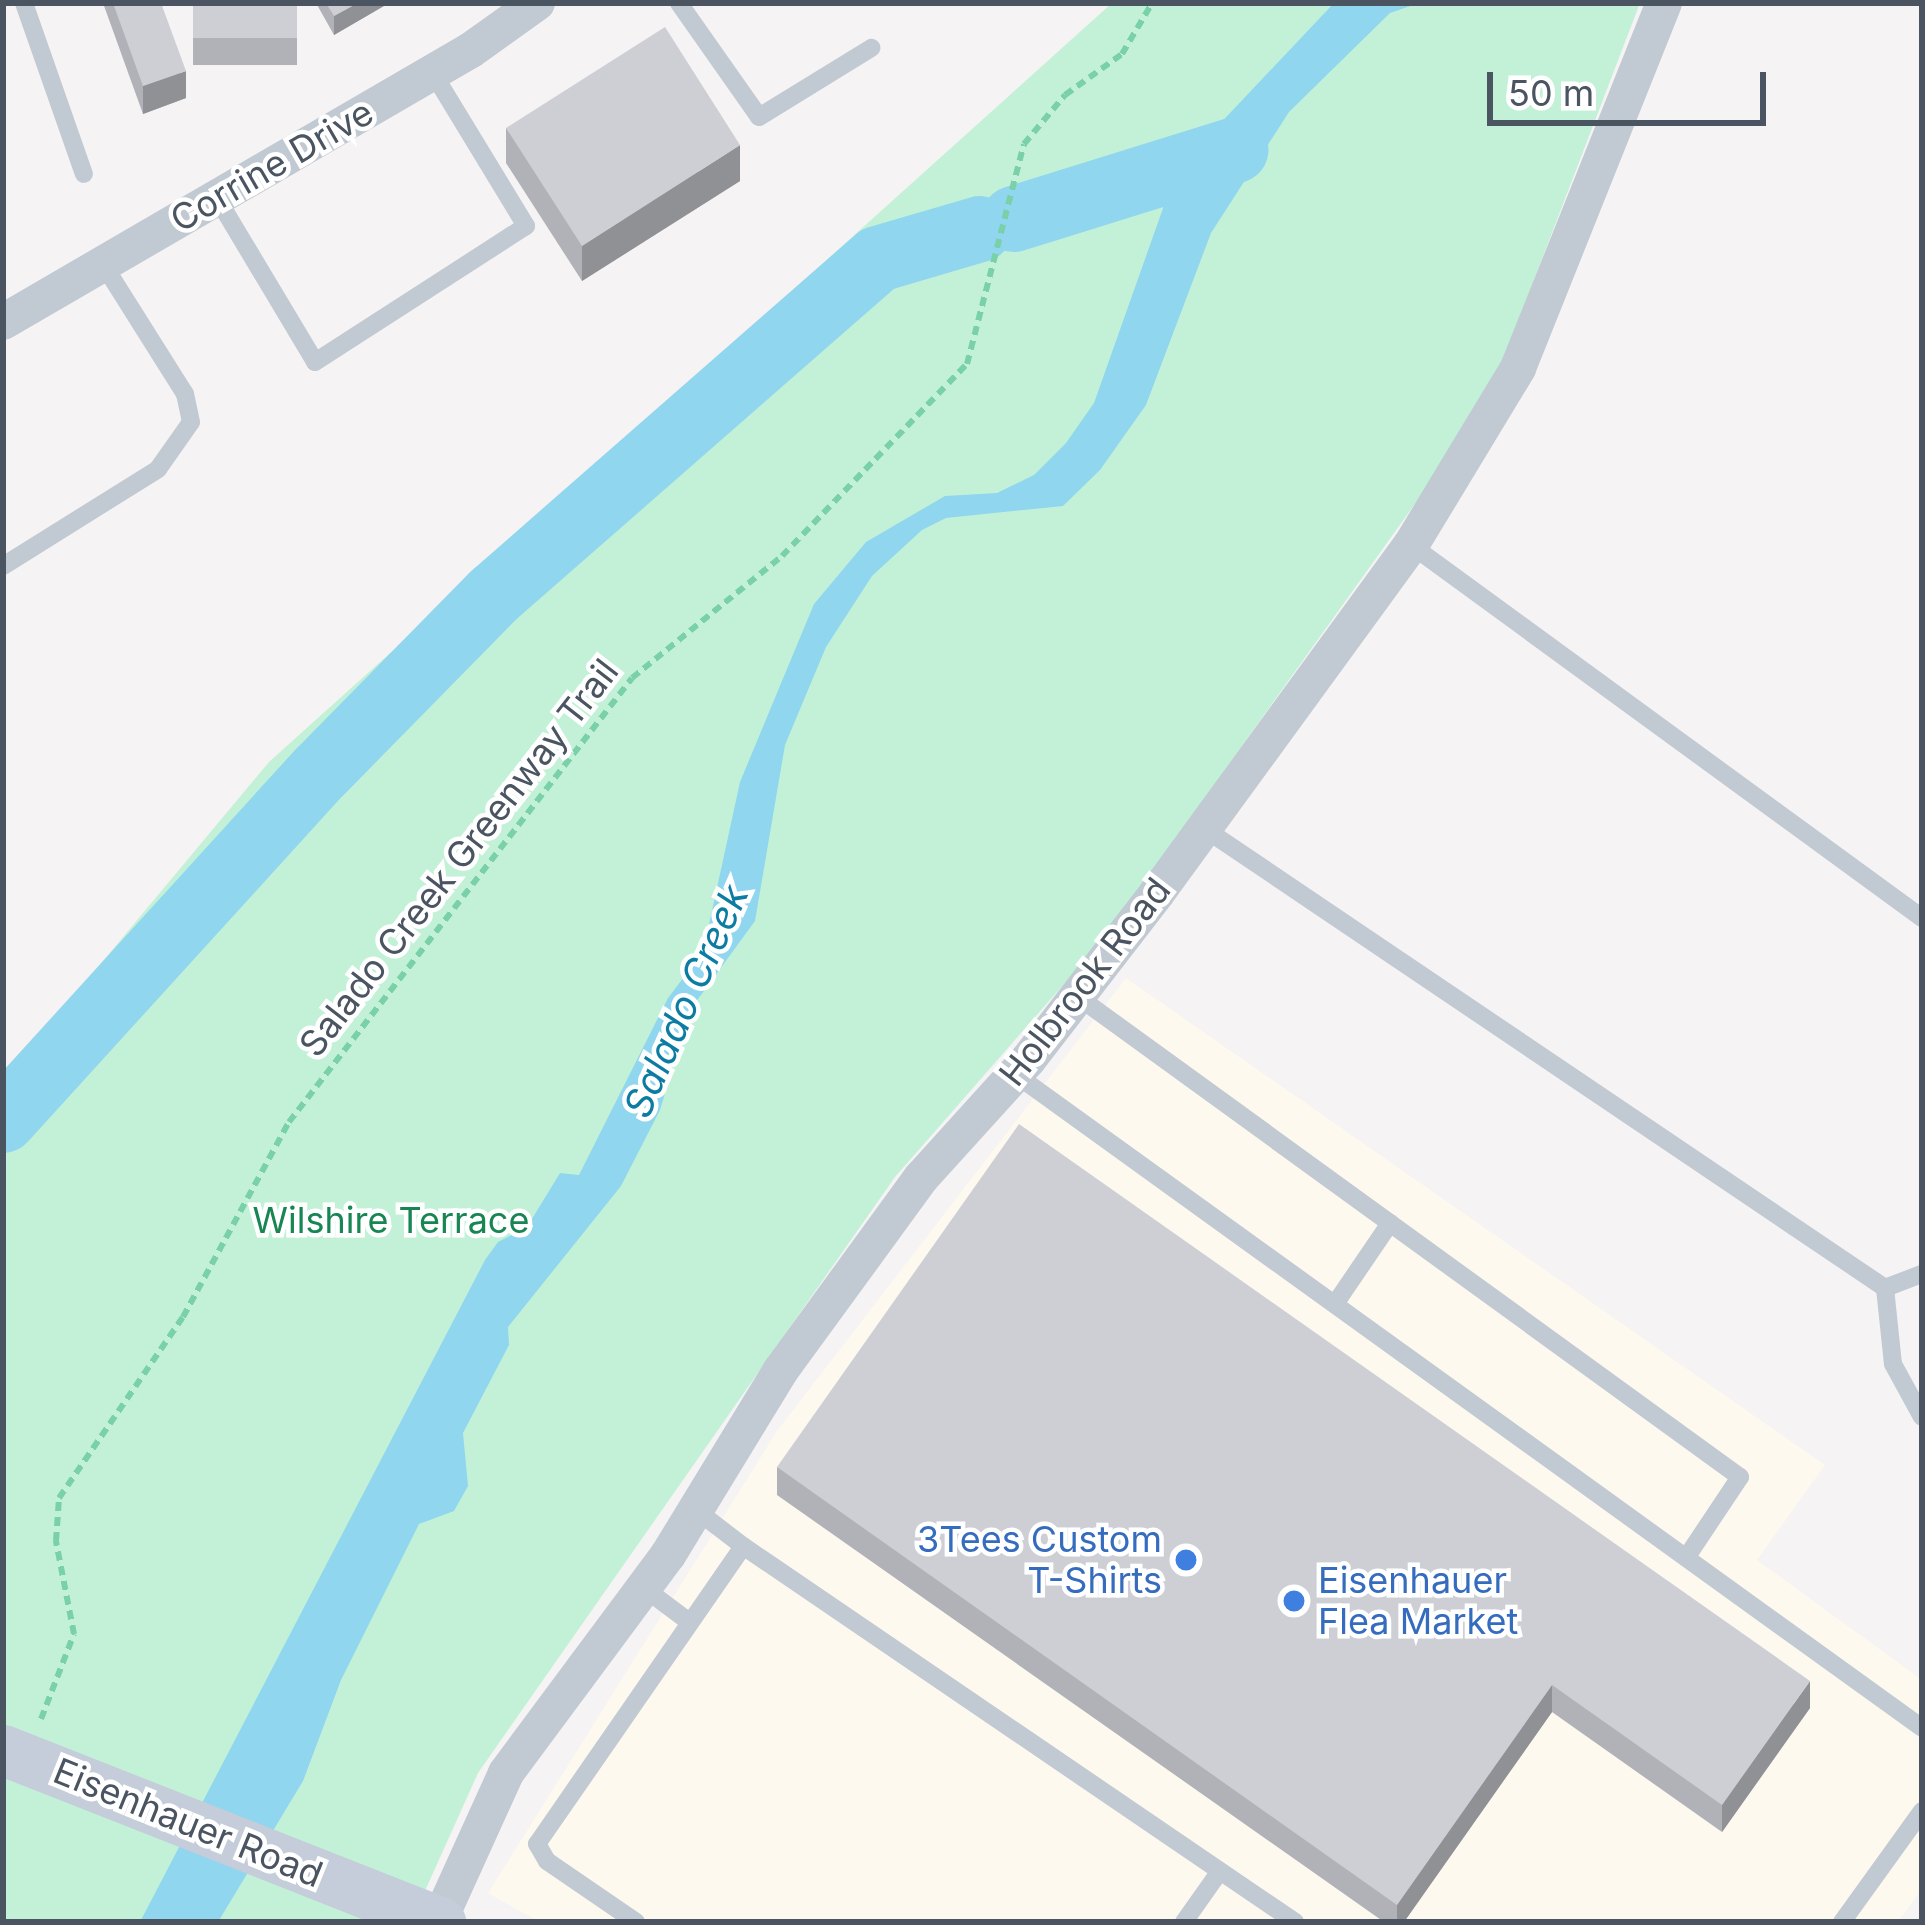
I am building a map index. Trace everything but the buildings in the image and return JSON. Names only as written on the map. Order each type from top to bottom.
[{"type":"main road","name":"Eisenhauer Road","points":[[19,1740],[439,1922]]},
{"type":"street","name":"Corrine Drive","points":[[3,322],[433,73],[537,3]]},
{"type":"street","name":"Holbrook Road","points":[[439,1922],[506,1774],[644,1588],[781,1370],[921,1178],[1015,1075],[1205,830],[1411,545],[1518,368],[1664,3]]},
{"type":"lane","points":[[24,3],[84,174]]},
{"type":"lane","points":[[679,3],[759,117],[871,48]]},
{"type":"lane","points":[[217,199],[314,362],[526,226],[433,73]]},
{"type":"lane","points":[[3,566],[158,469],[191,422],[185,394],[103,264]]},
{"type":"lane","points":[[1411,545],[1922,918]]},
{"type":"lane","points":[[1205,830],[1886,1288]]},
{"type":"lane","points":[[1077,996],[1740,1477],[1686,1558]]},
{"type":"lane","points":[[1015,1075],[1922,1728]]},
{"type":"lane","points":[[1335,1304],[1390,1223]]},
{"type":"lane","points":[[1886,1288],[1922,1274]]},
{"type":"lane","points":[[1886,1288],[1893,1364],[1922,1417]]},
{"type":"lane","points":[[696,1510],[1295,1922]]},
{"type":"lane","points":[[635,1922],[547,1861],[537,1844],[743,1546]]},
{"type":"lane","points":[[644,1588],[688,1621]]},
{"type":"lane","points":[[1842,1922],[1922,1811]]},
{"type":"lane","points":[[1184,1922],[1220,1870]]},
{"type":"path","name":"Salado Creek Greenway Trail","points":[[19,1740],[74,1634],[56,1541],[59,1498],[183,1317],[289,1122],[632,678],[782,556],[967,364],[1024,143],[1065,95],[1122,54],[1152,3]]},
{"type":"shaded area","points":[[1126,978],[1825,1465],[1757,1560],[1922,1680],[1922,1889],[1898,1922],[539,1922],[488,1893],[777,1431]]},
{"type":"green space","name":"Wilshire Terrace","points":[[1112,3],[1640,3],[1501,366],[1422,494],[1106,936],[895,1177],[478,1773],[411,1922],[3,1922],[3,1081],[269,762]]},
{"type":"water","name":"Salado Creek","points":[[1334,3],[1419,3],[1390,13],[1289,112],[1211,233],[1146,405],[1100,470],[1063,506],[946,518],[922,530],[872,576],[826,647],[785,745],[755,921],[690,1010],[660,1110],[621,1186],[508,1327],[509,1345],[463,1433],[468,1486],[454,1511],[419,1524],[341,1680],[303,1781],[218,1922],[140,1922],[485,1260],[498,1242],[527,1227],[560,1173],[579,1175],[668,998],[703,952],[740,782],[814,604],[866,542],[945,496],[997,493],[1034,475],[1066,443],[1094,403],[1167,197],[1214,130]]},
{"type":"waterway","points":[[1014,219],[1235,150]]},
{"type":"waterway","points":[[3,1120],[319,773],[494,595],[878,259],[980,229]]},
{"type":"place","name":"3Tees Custom T-Shirts","points":[[1186,1560]]},
{"type":"place","name":"Eisenhauer Flea Market","points":[[1294,1601]]}]
